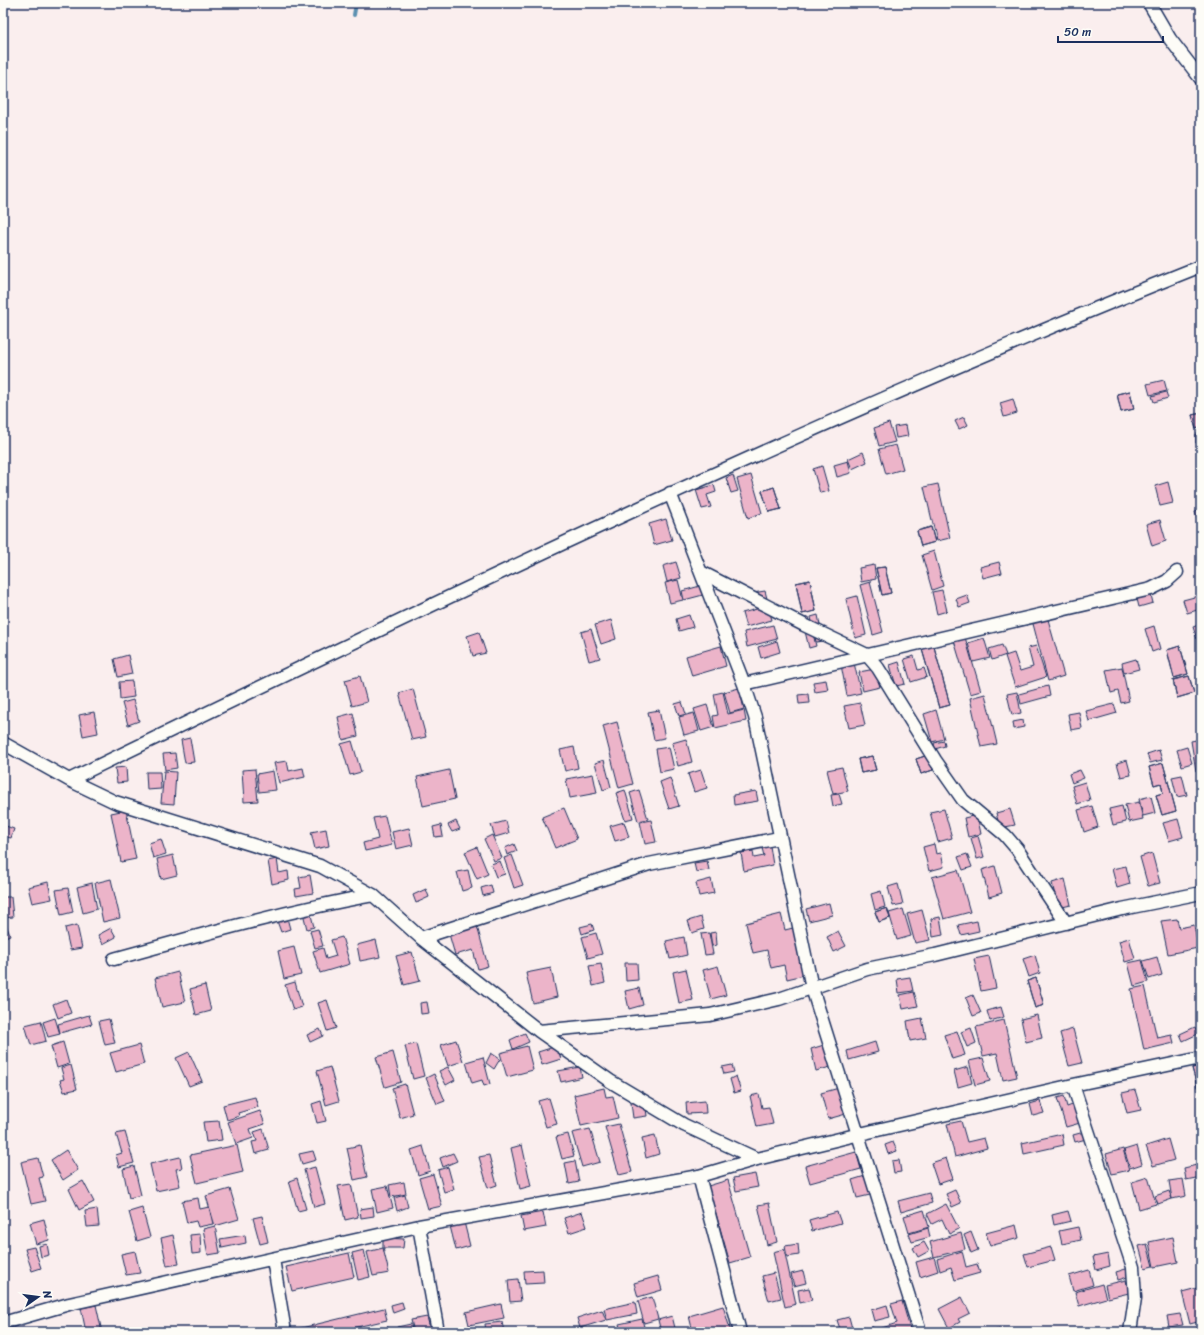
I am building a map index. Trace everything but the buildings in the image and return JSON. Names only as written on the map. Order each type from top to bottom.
[{"type":"street","points":[[1149,3],[1170,39],[1201,79]]},
{"type":"street","points":[[69,780],[383,626],[670,493],[1066,320],[1201,266]]},
{"type":"street","points":[[670,493],[744,684],[754,717],[812,988],[860,1134],[920,1332]]},
{"type":"street","points":[[701,572],[804,626],[867,655],[878,668],[935,760],[963,800],[1005,835],[1066,923]]},
{"type":"street","points":[[744,684],[1151,589],[1167,581],[1177,572]]},
{"type":"street","points":[[3,744],[69,780],[115,802],[320,866],[373,895],[421,938],[539,1031],[610,1081],[684,1125],[757,1159]]},
{"type":"street","points":[[421,938],[649,864],[780,838]]},
{"type":"street","points":[[539,1031],[710,1015],[779,999],[867,969],[935,955],[1066,923],[1201,893]]},
{"type":"street","points":[[114,959],[310,906],[373,895]]},
{"type":"street","points":[[3,1323],[69,1304],[419,1226],[699,1176],[757,1159],[860,1134],[1073,1085],[1201,1058]]},
{"type":"street","points":[[1073,1085],[1133,1267],[1134,1298],[1130,1332]]},
{"type":"street","points":[[699,1176],[740,1332]]},
{"type":"street","points":[[419,1226],[438,1332]]},
{"type":"street","points":[[273,1259],[285,1332]]},
{"type":"waterway","points":[[354,15],[356,3]]}]
